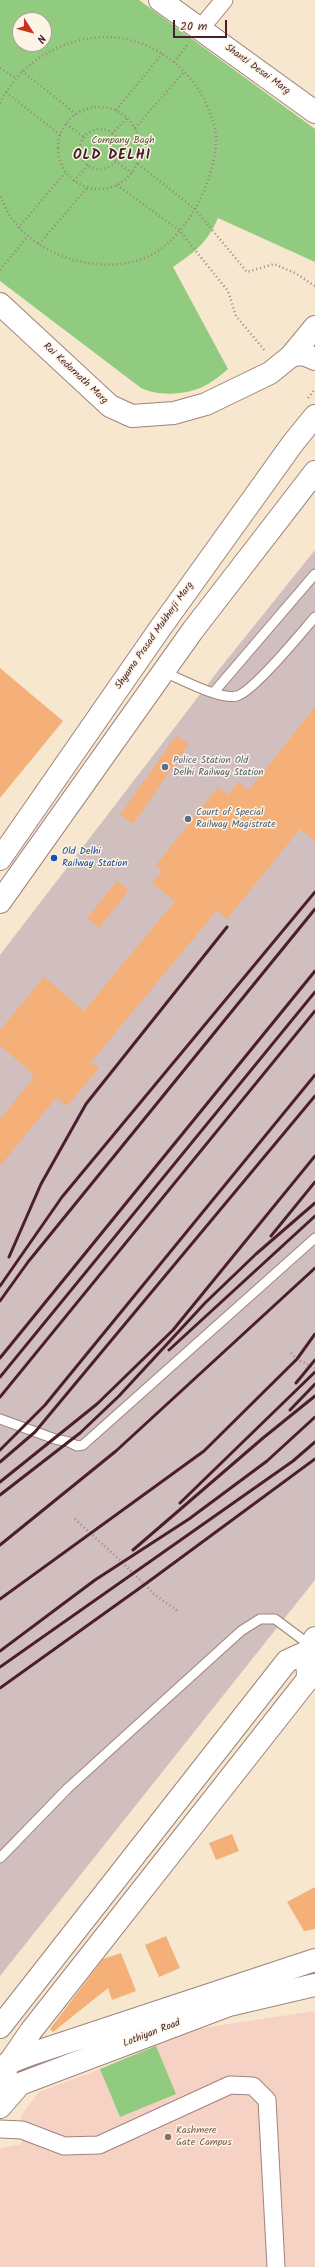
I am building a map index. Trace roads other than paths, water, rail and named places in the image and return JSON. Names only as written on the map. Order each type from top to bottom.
[{"type":"main road","name":"Shanti Desai Marg","points":[[160,0],[315,112]]},
{"type":"main road","name":"Rai Kedarnath Marg","points":[[0,304],[110,406],[132,416],[174,413],[206,404],[270,373],[286,360]]},
{"type":"main road","points":[[286,360],[315,327]]},
{"type":"main road","points":[[286,360],[299,354],[315,359]]},
{"type":"main road","name":"Shyama Prasad Mukherji Marg","points":[[0,859],[170,614],[293,443],[315,416]]},
{"type":"main road","points":[[0,902],[193,630],[315,472]]},
{"type":"main road","points":[[0,2025],[288,1661],[311,1645]]},
{"type":"main road","points":[[0,2083],[4,2065],[312,1686],[311,1645]]},
{"type":"main road","points":[[288,1661],[312,1686]]},
{"type":"main road","name":"Lothiyan Road","points":[[4,2065],[271,1973],[315,1960]]},
{"type":"main road","name":"Lothiyan Road","points":[[0,2107],[20,2084],[229,2005],[315,1985]]},
{"type":"street","points":[[200,29],[224,0]]},
{"type":"street","points":[[0,2129],[22,2130],[64,2146],[99,2145],[230,2085],[253,2086],[267,2100],[276,2267]]},
{"type":"lane","points":[[214,692],[315,574]]},
{"type":"lane","points":[[164,672],[214,692],[237,696],[252,686],[315,617]]},
{"type":"lane","points":[[0,1419],[77,1446],[83,1445],[315,1238]]},
{"type":"lane","points":[[0,1858],[68,1788],[241,1631],[260,1619],[275,1619],[311,1645]]},
{"type":"railway","points":[[0,1286],[62,1197],[315,892]]},
{"type":"railway","points":[[0,1301],[28,1262],[315,909]]},
{"type":"railway","points":[[9,1257],[41,1184],[86,1104],[227,927]]},
{"type":"railway","points":[[0,1358],[315,971]]},
{"type":"railway","points":[[0,1377],[315,992]]},
{"type":"railway","points":[[0,1397],[315,1011]]},
{"type":"railway","points":[[0,1450],[45,1405],[315,1075]]},
{"type":"railway","points":[[0,1462],[35,1432],[315,1096]]},
{"type":"railway","points":[[0,1482],[97,1404],[173,1330],[315,1156]]},
{"type":"railway","points":[[271,1236],[315,1182]]},
{"type":"railway","points":[[0,1495],[80,1433],[119,1396],[205,1303],[256,1254],[315,1203]]},
{"type":"railway","points":[[169,1350],[315,1216]]},
{"type":"railway","points":[[0,1545],[116,1451],[315,1268]]},
{"type":"railway","points":[[0,1599],[204,1451],[297,1359],[315,1334]]},
{"type":"railway","points":[[296,1383],[315,1360]]},
{"type":"railway","points":[[180,1503],[315,1372]]},
{"type":"railway","points":[[290,1410],[315,1384]]},
{"type":"railway","points":[[133,1550],[263,1438],[315,1396]]},
{"type":"railway","points":[[0,1651],[95,1580],[189,1519],[267,1461],[315,1417]]},
{"type":"railway","points":[[0,1667],[293,1461],[315,1442]]},
{"type":"railway","points":[[0,1688],[144,1585],[315,1459]]},
{"type":"place","name":"Police Station Old Delhi Railway Station","points":[[165,767]]},
{"type":"place","name":"Court of Special Railway Magistrate","points":[[188,819]]},
{"type":"place","name":"Old Delhi Railway Station","points":[[54,858]]},
{"type":"place","name":"Kashmere Gate Campus","points":[[168,2137]]},
{"type":"district","name":"OLD DELHI","points":[[112,157]]},
{"type":"park label","name":"Company Bagh","points":[[123,141]]}]
